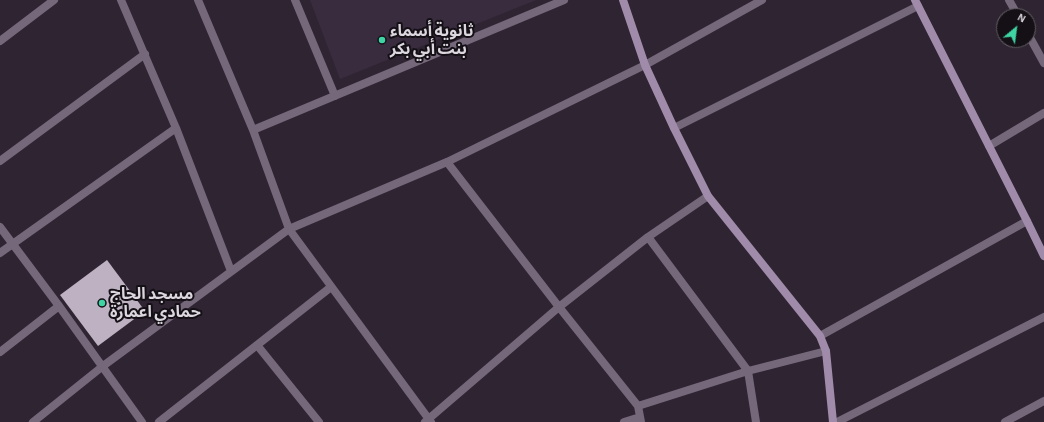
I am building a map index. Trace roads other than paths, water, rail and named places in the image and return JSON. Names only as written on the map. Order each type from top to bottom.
[{"type":"street","points":[[0,41],[54,0]]},
{"type":"street","points":[[121,0],[176,128],[231,271]]},
{"type":"street","points":[[198,0],[253,130],[289,229],[428,421],[558,307],[648,237],[708,196]]},
{"type":"street","points":[[295,0],[335,96]]},
{"type":"street","points":[[253,130],[564,0]]},
{"type":"street","points":[[623,0],[645,65],[708,196],[820,336],[826,351],[833,422]]},
{"type":"street","points":[[33,422],[103,366],[289,229],[447,162],[645,65],[762,0]]},
{"type":"street","points":[[674,128],[916,3],[1044,256]]},
{"type":"street","points":[[1036,48],[1044,63]]},
{"type":"street","points":[[0,161],[145,54]]},
{"type":"street","points":[[989,146],[1044,113]]},
{"type":"street","points":[[0,253],[176,128]]},
{"type":"street","points":[[447,162],[558,307],[638,406],[640,419],[624,422]]},
{"type":"street","points":[[820,336],[1027,221]]},
{"type":"street","points":[[0,227],[103,366],[142,422]]},
{"type":"street","points":[[648,237],[748,371],[756,422]]},
{"type":"street","points":[[159,422],[330,287]]},
{"type":"street","points":[[0,352],[59,306]]},
{"type":"street","points":[[837,422],[1044,317]]},
{"type":"street","points":[[257,345],[319,422]]},
{"type":"street","points":[[638,406],[748,371],[826,351]]},
{"type":"street","points":[[1005,422],[1044,401]]},
{"type":"place","name":"ثانوية أسماء بنت أبي بكر","points":[[382,40]]},
{"type":"place","name":"مسجد الحاج حمادي اعمارة","points":[[102,303]]}]
